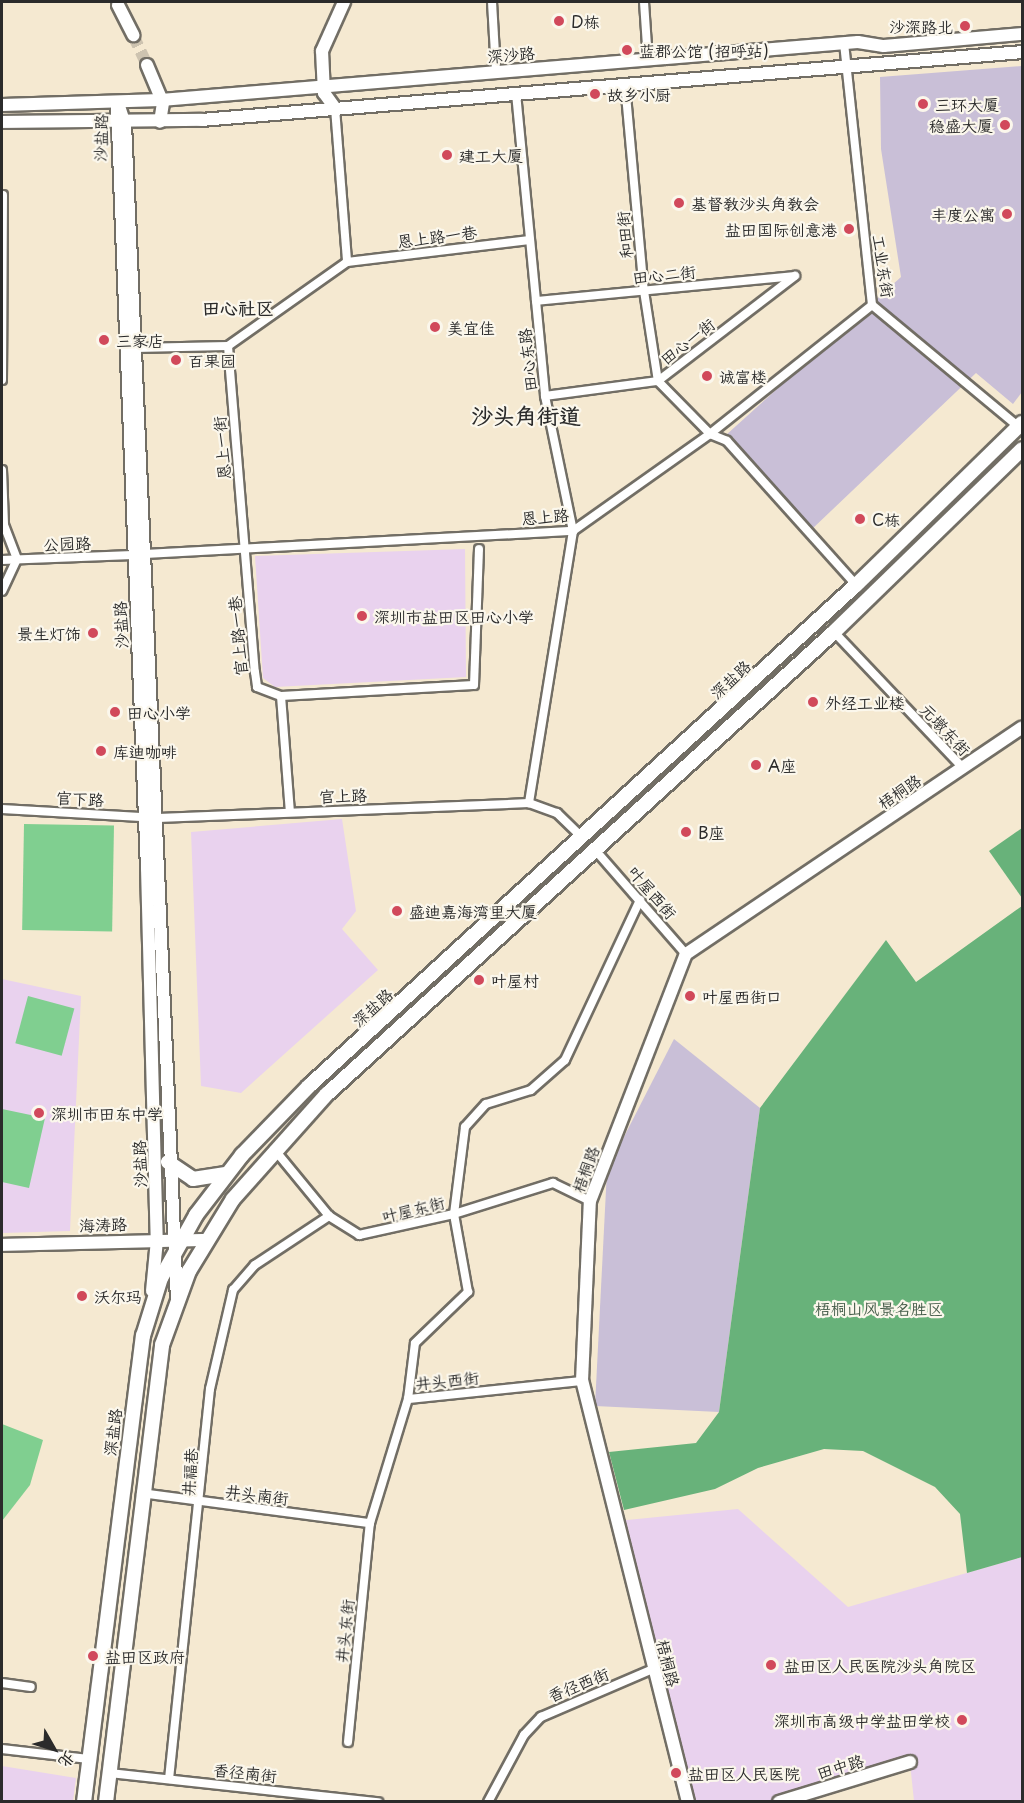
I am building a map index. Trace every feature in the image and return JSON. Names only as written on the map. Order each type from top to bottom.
[{"type":"main road","points":[[335,108],[324,86],[323,45],[344,2]]},
{"type":"main road","points":[[118,5],[132,35]]},
{"type":"main road","name":"深沙路","points":[[2,105],[161,100],[844,43],[884,46],[1023,34]]},
{"type":"main road","points":[[2,122],[120,124],[160,122],[1023,52]]},
{"type":"main road","points":[[147,65],[161,100],[160,122]]},
{"type":"main road","name":"沙盐路","points":[[117,102],[135,348],[139,554]]},
{"type":"main road","name":"沙盐路","points":[[120,124],[151,817],[168,1162],[176,1244],[177,1299]]},
{"type":"main road","name":"深盐路","points":[[84,1802],[137,1368],[151,1301],[176,1244],[233,1166],[309,1086],[583,838],[856,585],[1021,425]]},
{"type":"main road","name":"深盐路","points":[[106,1802],[156,1372],[177,1299],[206,1240],[273,1148],[834,632],[1023,449]]},
{"type":"main road","points":[[821,617],[834,632]]},
{"type":"main road","name":"梧桐路","points":[[688,1802],[582,1381],[590,1201],[686,954],[1023,727]]},
{"type":"main road","name":"沙盐路","points":[[151,817],[157,1240],[151,1301]]},
{"type":"main road","points":[[168,1162],[184,1175],[203,1180],[224,1176],[233,1166]]},
{"type":"main road","name":"海涛路","points":[[2,1245],[157,1240],[176,1244],[206,1240]]},
{"type":"main road","name":"田中路","points":[[779,1802],[910,1762]]},
{"type":"street","points":[[492,2],[496,72]]},
{"type":"street","points":[[644,2],[648,60]]},
{"type":"street","name":"工业东街","points":[[844,43],[872,305],[1021,425]]},
{"type":"street","name":"和田街","points":[[625,84],[644,291],[658,381]]},
{"type":"street","name":"田心东路","points":[[516,93],[545,396],[573,531],[529,803]]},
{"type":"street","points":[[335,108],[347,262]]},
{"type":"street","points":[[2,380],[3,195]]},
{"type":"street","name":"恩上路一巷","points":[[228,346],[347,262],[530,240]]},
{"type":"street","name":"田心二街","points":[[536,301],[795,276]]},
{"type":"street","name":"田心一街","points":[[545,396],[658,381],[795,276]]},
{"type":"street","name":"恩上路","points":[[139,554],[573,531],[710,435],[872,305]]},
{"type":"street","points":[[135,348],[228,346]]},
{"type":"street","name":"恩上一街","points":[[228,346],[245,548]]},
{"type":"street","points":[[658,381],[710,435],[728,441],[856,585]]},
{"type":"street","points":[[2,470],[4,525],[17,559],[2,591]]},
{"type":"street","name":"官上路一巷","points":[[245,548],[257,687],[280,696]]},
{"type":"street","points":[[290,812],[280,696],[474,685],[479,549]]},
{"type":"street","name":"公园路","points":[[2,560],[139,554]]},
{"type":"street","name":"元墩东街","points":[[834,632],[963,768]]},
{"type":"street","points":[[529,803],[557,813],[583,838]]},
{"type":"street","name":"官上路","points":[[151,817],[529,803]]},
{"type":"street","name":"官下路","points":[[2,809],[151,817]]},
{"type":"street","name":"叶屋西街","points":[[596,852],[686,954]]},
{"type":"street","points":[[408,1399],[415,1343],[468,1292],[454,1215],[465,1127],[486,1104],[531,1090],[565,1060],[640,900]]},
{"type":"street","name":"叶屋东街","points":[[273,1148],[329,1216],[348,1231],[371,1236],[454,1215],[553,1183],[590,1201]]},
{"type":"street","name":"井福巷","points":[[170,1779],[203,1502],[210,1389],[233,1290],[255,1265],[329,1216]]},
{"type":"street","name":"井头西街","points":[[370,1523],[408,1399],[582,1381]]},
{"type":"street","name":"井头南街","points":[[141,1493],[370,1523]]},
{"type":"street","name":"井头东街","points":[[348,1742],[370,1523]]},
{"type":"street","name":"香径西街","points":[[488,1802],[524,1735],[541,1718],[653,1669]]},
{"type":"street","points":[[2,1683],[31,1687]]},
{"type":"street","points":[[2,1749],[88,1759]]},
{"type":"street","name":"香径南街","points":[[109,1773],[378,1802]]},
{"type":"shaded area","points":[[1022,66],[1022,392],[1013,404],[976,373],[811,530],[726,435],[901,277],[881,149],[880,77]]},
{"type":"shaded area","name":"深圳市盐田区田心小学","points":[[465,549],[466,677],[275,687],[263,678],[255,556]]},
{"type":"shaded area","points":[[342,819],[356,911],[342,929],[378,970],[241,1093],[201,1086],[191,832]]},
{"type":"shaded area","name":"深圳市田东中学","points":[[2,979],[81,996],[70,1231],[2,1233]]},
{"type":"shaded area","points":[[674,1039],[760,1108],[719,1412],[595,1406],[607,1170]]},
{"type":"shaded area","name":"盐田区人民医院沙头角院区","points":[[738,1509],[848,1607],[1022,1557],[1022,1801],[914,1801],[910,1763],[779,1801],[689,1801],[617,1521]]},
{"type":"shaded area","points":[[2,1766],[76,1778],[73,1801],[2,1801]]},
{"type":"green space","points":[[24,824],[114,826],[112,932],[22,930]]},
{"type":"green space","points":[[1022,828],[1022,898],[989,851]]},
{"type":"green space","name":"梧桐山风景名胜区","points":[[1022,906],[1022,1557],[967,1573],[960,1514],[935,1487],[863,1451],[824,1449],[758,1468],[715,1489],[624,1510],[609,1452],[696,1443],[719,1412],[760,1108],[886,940],[916,982]]},
{"type":"green space","points":[[28,996],[74,1008],[62,1056],[15,1043]]},
{"type":"green space","points":[[2,1109],[45,1118],[29,1188],[2,1182]]},
{"type":"green space","points":[[2,1424],[43,1440],[30,1485],[2,1521]]},
{"type":"tunnel","points":[[133,35],[147,65]]},
{"type":"place","name":"D栋","points":[[559,21]]},
{"type":"place","name":"沙深路北","points":[[965,26]]},
{"type":"place","name":"蓝郡公馆 (招呼站)","points":[[627,50]]},
{"type":"place","name":"故乡小厨","points":[[595,94]]},
{"type":"place","name":"三环大厦","points":[[923,104]]},
{"type":"place","name":"稳盛大厦","points":[[1005,125]]},
{"type":"place","name":"建工大厦","points":[[447,155]]},
{"type":"place","name":"基督教沙头角教会","points":[[679,203]]},
{"type":"place","name":"丰度公寓","points":[[1007,214]]},
{"type":"place","name":"盐田国际创意港","points":[[849,229]]},
{"type":"place","name":"美宜佳","points":[[435,327]]},
{"type":"place","name":"三家店","points":[[104,340]]},
{"type":"place","name":"百果园","points":[[176,360]]},
{"type":"place","name":"诚富楼","points":[[707,376]]},
{"type":"place","name":"C栋","points":[[860,519]]},
{"type":"place","name":"深圳市盐田区田心小学","points":[[362,616]]},
{"type":"place","name":"景生灯饰","points":[[93,633]]},
{"type":"place","name":"外经工业楼","points":[[813,702]]},
{"type":"place","name":"田心小学","points":[[115,712]]},
{"type":"place","name":"库迪咖啡","points":[[101,751]]},
{"type":"place","name":"A座","points":[[756,765]]},
{"type":"place","name":"B座","points":[[686,832]]},
{"type":"place","name":"盛迪嘉海湾里大厦","points":[[397,911]]},
{"type":"place","name":"叶屋村","points":[[479,980]]},
{"type":"place","name":"叶屋西街口","points":[[690,996]]},
{"type":"place","name":"深圳市田东中学","points":[[39,1113]]},
{"type":"place","name":"沃尔玛","points":[[82,1296]]},
{"type":"place","name":"盐田区政府","points":[[93,1656]]},
{"type":"place","name":"盐田区人民医院沙头角院区","points":[[771,1665]]},
{"type":"place","name":"深圳市高级中学盐田学校","points":[[962,1720]]},
{"type":"place","name":"盐田区人民医院","points":[[676,1773]]},
{"type":"district","name":"田心社区","points":[[238,308]]},
{"type":"district","name":"沙头角街道","points":[[526,415]]}]
